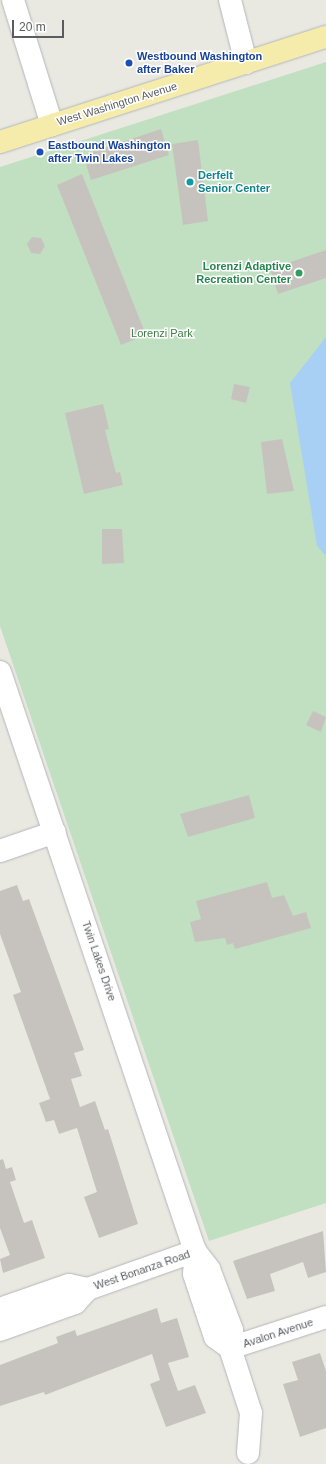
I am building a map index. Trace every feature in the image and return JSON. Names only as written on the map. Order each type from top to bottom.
[{"type":"main road","name":"West Washington Avenue","points":[[0,142],[326,37]]},
{"type":"street","points":[[13,0],[52,125]]},
{"type":"street","points":[[230,0],[246,63]]},
{"type":"street","name":"Twin Lakes Drive","points":[[0,672],[195,1251],[209,1269],[232,1330],[230,1348],[250,1413],[248,1453]]},
{"type":"street","points":[[0,851],[55,832]]},
{"type":"street","name":"West Bonanza Road","points":[[0,1330],[75,1303],[88,1289],[195,1251]]},
{"type":"street","name":"West Bonanza Road","points":[[0,1309],[69,1285],[88,1289]]},
{"type":"street","name":"Avalon Avenue","points":[[230,1348],[326,1317]]},
{"type":"green space","name":"Lorenzi Park","points":[[326,62],[326,1203],[209,1241],[0,626],[0,167]]},
{"type":"water","points":[[326,337],[326,556],[317,546],[290,383]]},
{"type":"building","points":[[161,129],[169,155],[91,180],[83,155]]},
{"type":"building","name":"Derfelt Senior Center","points":[[198,140],[208,221],[183,225],[172,144]]},
{"type":"building","points":[[82,174],[146,335],[121,345],[57,185]]},
{"type":"building","points":[[32,237],[41,238],[45,246],[40,254],[31,253],[27,244]]},
{"type":"building","name":"Lorenzi Adaptive Recreation Center","points":[[326,250],[326,278],[278,294],[270,269]]},
{"type":"building","points":[[234,384],[250,387],[246,403],[231,399]]},
{"type":"building","points":[[103,404],[109,429],[105,430],[116,473],[120,472],[123,485],[84,494],[65,413]]},
{"type":"building","points":[[282,439],[294,491],[267,494],[261,442]]},
{"type":"building","points":[[102,529],[122,529],[124,563],[102,564]]},
{"type":"building","points":[[313,711],[326,717],[321,732],[306,725]]},
{"type":"building","points":[[249,795],[255,818],[188,837],[180,814]]},
{"type":"building","points":[[267,882],[272,898],[284,895],[293,916],[306,912],[311,928],[235,949],[233,943],[227,945],[225,938],[195,942],[190,922],[201,919],[196,901]]},
{"type":"building","points":[[17,885],[23,901],[29,899],[84,1050],[74,1053],[82,1076],[71,1079],[80,1107],[95,1101],[105,1130],[108,1129],[138,1224],[99,1238],[84,1197],[97,1192],[77,1128],[59,1134],[54,1120],[46,1122],[39,1103],[50,1099],[13,995],[21,992],[0,934],[0,891]]},
{"type":"building","points":[[3,1159],[6,1169],[12,1167],[16,1180],[10,1182],[24,1223],[32,1220],[45,1258],[3,1273],[0,1259],[10,1255],[0,1228],[0,1160]]},
{"type":"building","points":[[323,1231],[326,1272],[308,1278],[303,1262],[270,1274],[275,1291],[247,1299],[233,1261]]},
{"type":"building","points":[[157,1308],[161,1323],[177,1318],[189,1357],[168,1363],[178,1391],[195,1385],[206,1413],[166,1427],[150,1384],[160,1380],[152,1354],[45,1395],[44,1392],[0,1406],[0,1365],[58,1343],[56,1337],[75,1330],[77,1336]]},
{"type":"building","points":[[320,1353],[326,1371],[326,1428],[300,1437],[283,1384],[298,1380],[292,1362]]},
{"type":"place","name":"Westbound Washington after Baker","points":[[129,63]]},
{"type":"place","name":"Eastbound Washington after Twin Lakes","points":[[40,152]]},
{"type":"place","name":"Derfelt Senior Center","points":[[190,182]]},
{"type":"place","name":"Lorenzi Adaptive Recreation Center","points":[[299,273]]}]
